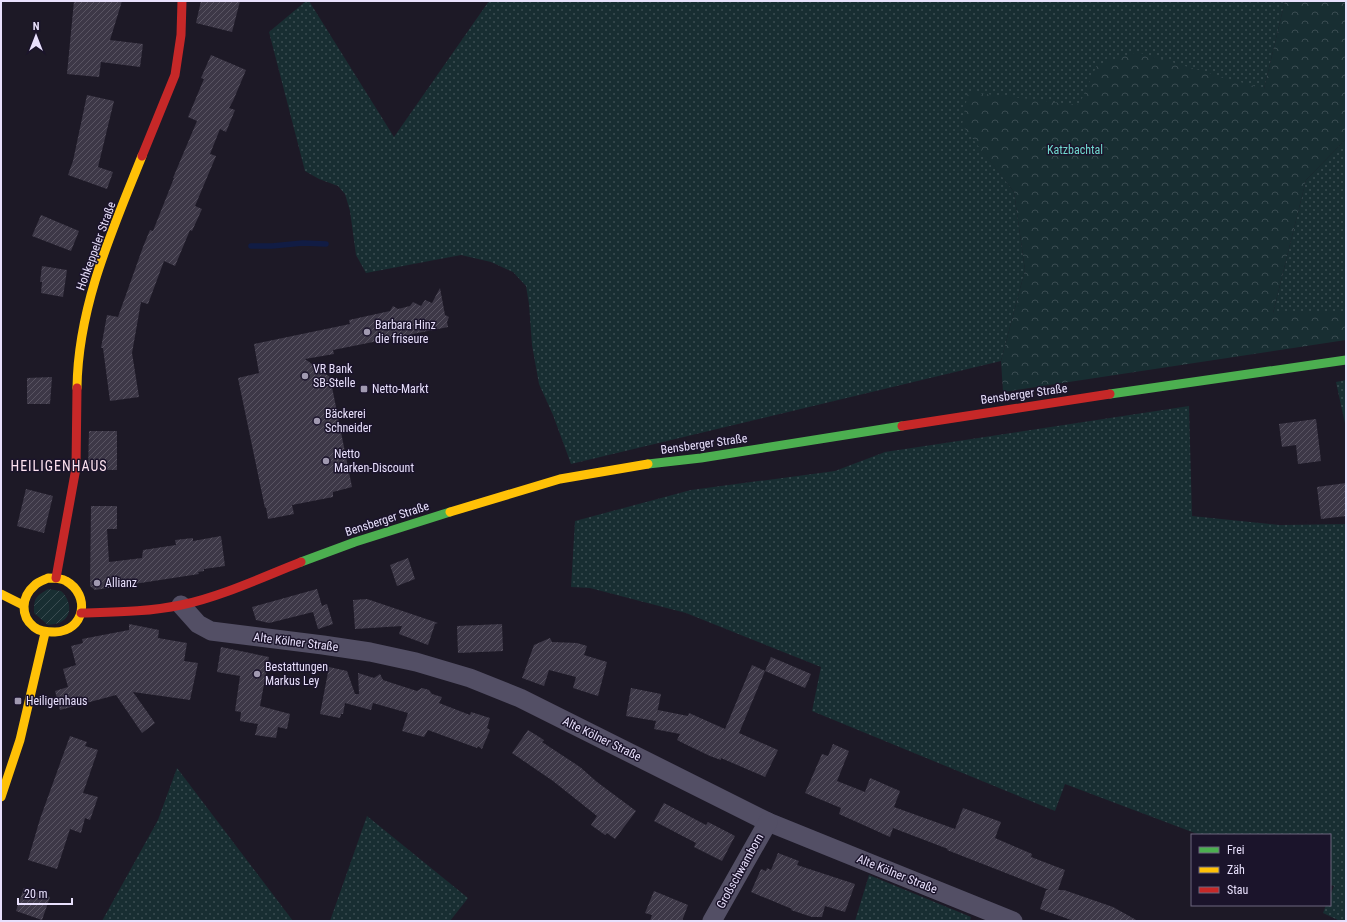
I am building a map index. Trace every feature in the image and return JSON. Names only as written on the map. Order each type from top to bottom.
[{"type":"main road","name":"Hohkeppeler Straße","points":[[56,578],[76,468],[77,382],[80,342],[93,285],[103,255],[175,75],[181,35],[182,1]]},
{"type":"main road","name":"Bensberger Straße","points":[[81,613],[143,611],[181,606],[205,599],[362,540],[426,519],[560,479],[627,467],[702,458],[1000,410],[1346,360]]},
{"type":"main road","points":[[56,578],[65,580],[72,585],[81,599],[82,606],[79,620],[70,629],[64,632],[52,634],[36,629],[29,622],[25,615],[23,605],[26,594],[32,586],[40,580],[56,578]]},
{"type":"main road","points":[[1,594],[23,605]]},
{"type":"main road","points":[[1,797],[20,740],[45,633]]},
{"type":"street","name":"Alte Kölner Straße","points":[[181,606],[198,624],[211,631],[323,644],[370,652],[416,662],[470,678],[520,698],[768,822],[1013,921]]},
{"type":"street","name":"Großschwamborn","points":[[712,921],[768,822]]},
{"type":"green space","name":"Katzbachtal","points":[[306,1],[309,1],[394,137],[489,1],[1285,1],[1264,89],[1029,194],[982,150],[1014,192],[1025,270],[1001,361],[571,464],[553,415],[539,384],[532,345],[526,286],[513,272],[491,262],[461,255],[366,273],[356,255],[350,211],[345,194],[338,186],[319,179],[305,171],[269,32]]},
{"type":"green space","name":"Katzbachtal","points":[[1285,1],[1346,1],[1346,139],[1306,180],[1273,313],[1346,313],[1346,340],[1003,392],[1001,361],[1025,270],[1014,192],[962,125],[968,92],[1079,105],[1097,65],[1137,52],[1264,89]]},
{"type":"green space","points":[[1346,139],[1346,313],[1273,313],[1306,180]]},
{"type":"green space","points":[[1346,380],[1346,428],[1336,382]]},
{"type":"green space","points":[[1189,406],[1192,516],[1280,525],[1346,524],[1346,921],[1340,921],[1323,913],[1326,906],[1331,906],[1331,894],[1334,886],[1331,885],[1331,834],[1197,834],[1065,784],[1055,811],[812,711],[821,667],[686,613],[590,588],[571,587],[575,521],[691,490],[835,471],[885,452]]},
{"type":"green space","points":[[48,589],[61,591],[67,598],[69,607],[68,615],[60,623],[48,625],[34,613],[36,598]]},
{"type":"green space","points":[[177,768],[293,921],[102,921],[158,820]]},
{"type":"green space","points":[[367,816],[468,898],[450,921],[330,921]]},
{"type":"green space","points":[[869,875],[971,917],[970,921],[855,921]]},
{"type":"building","points":[[74,1],[122,1],[110,40],[143,44],[140,67],[101,62],[99,77],[67,74]]},
{"type":"building","points":[[201,1],[240,1],[232,32],[196,23]]},
{"type":"building","points":[[211,55],[246,70],[229,108],[235,110],[226,132],[220,129],[210,154],[216,156],[195,206],[202,209],[192,231],[190,230],[175,266],[164,261],[148,304],[141,302],[132,353],[139,397],[110,401],[103,348],[101,348],[107,315],[118,317],[143,247],[150,230],[153,231],[197,121],[188,117],[204,79],[201,78]]},
{"type":"building","points":[[87,95],[114,101],[98,167],[113,172],[107,189],[68,175],[73,161]]},
{"type":"building","points":[[41,215],[79,231],[71,251],[32,236]]},
{"type":"building","points":[[42,266],[67,270],[63,297],[41,293],[42,282],[40,282]]},
{"type":"building","points":[[440,288],[445,315],[449,317],[447,322],[448,327],[333,350],[334,354],[305,359],[330,377],[352,487],[333,492],[333,497],[292,505],[294,514],[268,519],[238,378],[259,373],[254,344],[350,324],[349,320],[390,311],[393,306],[398,309],[410,306],[413,302],[421,306],[425,300],[432,303]]},
{"type":"building","points":[[52,377],[50,404],[27,404],[27,378]]},
{"type":"building","points":[[1316,419],[1321,461],[1298,464],[1296,445],[1282,447],[1279,424]]},
{"type":"building","points":[[89,431],[117,431],[117,470],[88,470]]},
{"type":"building","points":[[1346,483],[1346,516],[1321,519],[1317,487]]},
{"type":"building","points":[[26,489],[53,496],[44,533],[17,526]]},
{"type":"building","points":[[91,506],[117,506],[117,529],[107,529],[109,562],[142,558],[143,550],[176,545],[175,540],[193,538],[193,541],[221,536],[225,566],[204,569],[204,571],[198,572],[199,574],[95,590],[90,586]]},
{"type":"building","points":[[408,558],[415,579],[397,586],[390,565]]},
{"type":"building","points":[[317,589],[322,606],[327,604],[333,624],[318,629],[313,612],[269,623],[256,620],[252,607]]},
{"type":"building","points":[[367,599],[438,623],[435,624],[428,645],[399,634],[402,626],[355,629],[353,600]]},
{"type":"building","points":[[129,624],[159,630],[158,638],[187,643],[184,661],[198,663],[190,700],[133,692],[155,723],[142,733],[116,695],[60,710],[55,691],[68,687],[63,669],[76,665],[71,646],[83,643],[82,639],[129,630]]},
{"type":"building","points":[[502,624],[503,651],[458,653],[457,626]]},
{"type":"building","points":[[550,638],[552,642],[577,643],[587,646],[584,655],[607,662],[598,696],[573,688],[576,677],[549,670],[544,686],[522,678],[534,645]]},
{"type":"building","points":[[221,647],[269,657],[260,706],[290,714],[287,729],[278,727],[276,738],[255,735],[258,724],[240,721],[241,712],[235,711],[240,676],[217,672]]},
{"type":"building","points":[[771,657],[811,674],[805,688],[765,671]]},
{"type":"building","points":[[752,665],[765,671],[739,733],[778,750],[765,777],[721,758],[721,760],[710,756],[677,740],[680,734],[654,729],[656,721],[626,716],[631,688],[661,694],[656,718],[658,710],[688,716],[689,713],[725,729]]},
{"type":"building","points":[[329,667],[347,671],[355,694],[359,694],[358,673],[374,678],[380,674],[383,680],[395,684],[417,691],[422,688],[429,690],[432,694],[442,697],[439,703],[470,715],[471,712],[490,718],[487,728],[490,730],[482,749],[478,746],[477,748],[428,730],[424,737],[402,731],[408,713],[373,703],[371,710],[345,703],[343,714],[341,714],[340,718],[320,714]]},
{"type":"building","points":[[528,730],[544,740],[542,742],[580,767],[597,782],[636,811],[615,839],[607,833],[605,835],[591,825],[597,816],[553,781],[512,753]]},
{"type":"building","points":[[70,736],[87,742],[85,746],[98,750],[83,793],[98,797],[90,820],[85,818],[81,833],[70,829],[57,869],[28,860],[40,819]]},
{"type":"building","points":[[833,744],[849,751],[837,781],[865,792],[870,778],[900,791],[894,807],[955,829],[963,808],[1001,822],[995,838],[1032,854],[1031,857],[1065,870],[1058,890],[1064,890],[1113,907],[1138,921],[1074,921],[1040,909],[1046,890],[1049,890],[893,828],[890,837],[839,814],[841,808],[805,793],[822,754],[828,756]]},
{"type":"building","points":[[664,803],[706,825],[708,822],[735,836],[722,861],[694,847],[696,843],[654,821]]},
{"type":"building","points":[[778,853],[799,861],[797,865],[855,884],[845,912],[825,906],[822,917],[812,917],[791,910],[792,909],[751,892],[761,869],[766,871],[767,868],[771,870]]},
{"type":"building","points":[[24,888],[50,897],[42,920],[16,911]]},
{"type":"building","points":[[654,891],[688,905],[682,921],[650,921],[652,915],[645,913]]},
{"type":"waterway","points":[[251,246],[272,246],[303,243],[326,244]]},
{"type":"traffic: fast","points":[[1110,394],[1346,360]]},
{"type":"traffic: fast","points":[[648,464],[701,458],[902,426]]},
{"type":"traffic: fast","points":[[301,562],[355,542],[450,512]]},
{"type":"traffic: slow","points":[[77,388],[83,328],[90,298],[119,212],[142,156]]},
{"type":"traffic: slow","points":[[450,512],[560,479],[648,464]]},
{"type":"traffic: slow","points":[[48,578],[66,581],[74,587],[79,595],[81,611],[78,619],[73,626],[65,630],[55,632],[39,630],[29,623],[24,612],[25,601],[30,590],[35,585],[48,578]]},
{"type":"traffic: slow","points":[[1,594],[23,605]]},
{"type":"traffic: slow","points":[[1,797],[20,740],[45,633]]},
{"type":"traffic: jam","points":[[142,156],[175,75],[181,35],[182,1]]},
{"type":"traffic: jam","points":[[56,578],[76,468],[77,388]]},
{"type":"traffic: jam","points":[[902,426],[1110,394]]},
{"type":"traffic: jam","points":[[81,613],[119,612],[181,605],[226,592],[301,562]]},
{"type":"place","name":"Barbara Hinz die friseure","points":[[367,332]]},
{"type":"place","name":"VR Bank SB-Stelle","points":[[305,376]]},
{"type":"place","name":"Netto-Markt","points":[[364,389]]},
{"type":"place","name":"Bäckerei Schneider","points":[[317,421]]},
{"type":"place","name":"Netto Marken-Discount","points":[[326,461]]},
{"type":"place","name":"Allianz","points":[[97,583]]},
{"type":"place","name":"Bestattungen Markus Ley","points":[[257,674]]},
{"type":"place","name":"Heiligenhaus","points":[[18,701]]},
{"type":"district","name":"HEILIGENHAUS","points":[[59,466]]}]
